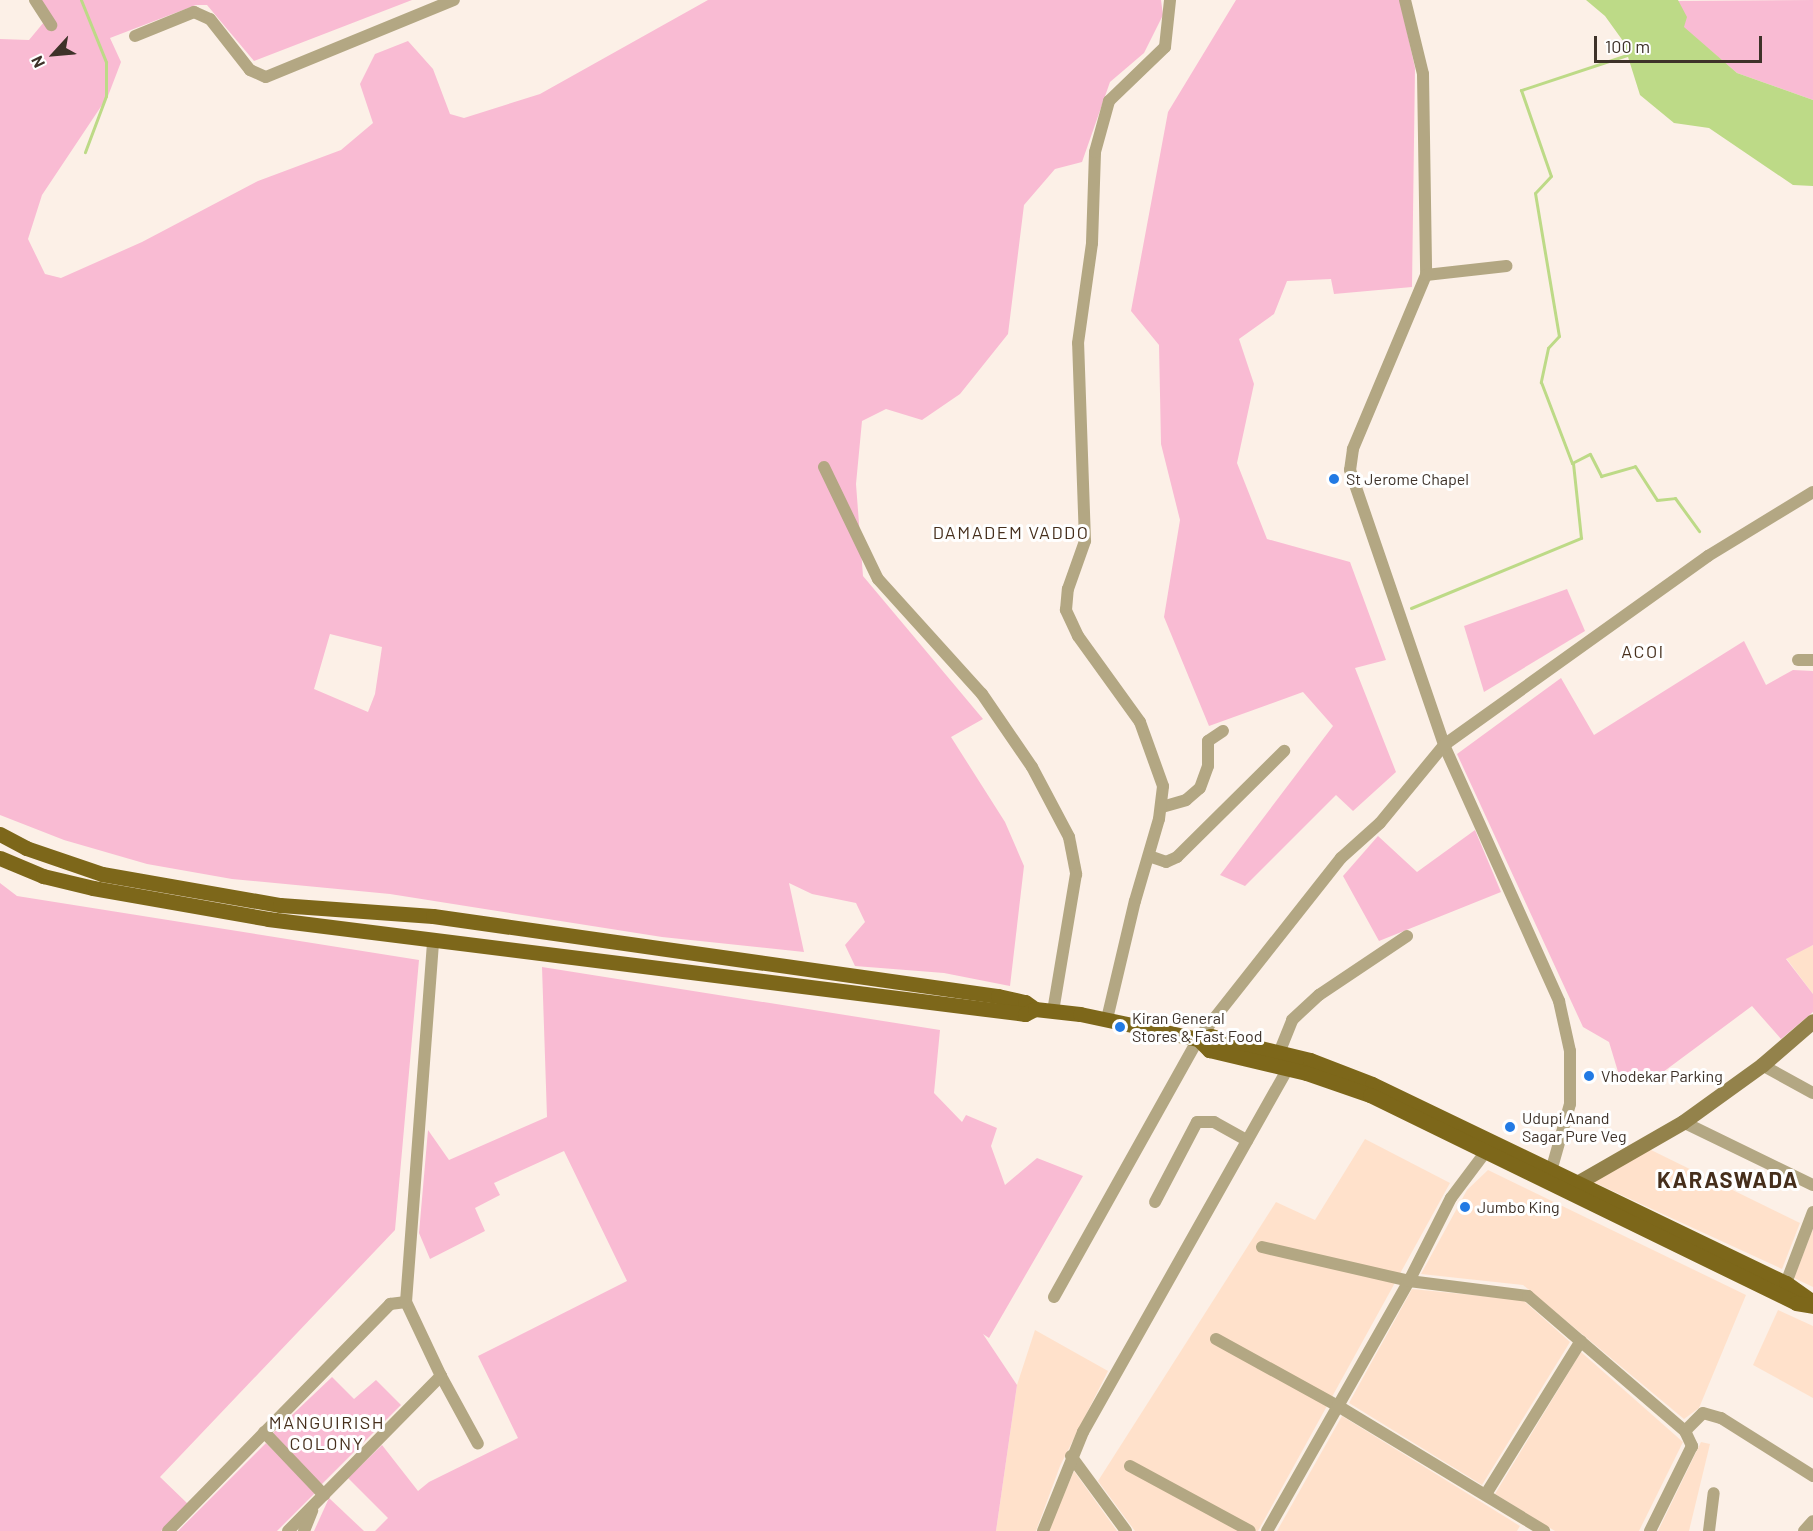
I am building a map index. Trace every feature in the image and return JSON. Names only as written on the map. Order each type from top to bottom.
[{"type":"main road","points":[[0,834],[26,848],[102,874],[280,905],[450,918],[998,996],[1025,1002],[1035,1009],[1107,1019],[1198,1039],[1211,1035],[1279,1053],[1372,1084],[1489,1148],[1551,1171],[1573,1189],[1786,1283],[1813,1304]]},
{"type":"main road","points":[[0,858],[43,876],[93,888],[268,919],[1024,1014],[1035,1009]]},
{"type":"main road","points":[[423,915],[434,939]]},
{"type":"main road","points":[[434,939],[450,918]]},
{"type":"main road","points":[[1198,1039],[1209,1050],[1288,1068],[1370,1095],[1489,1148],[1573,1189],[1796,1304],[1813,1304]]},
{"type":"street","points":[[35,0],[51,25]]},
{"type":"street","points":[[135,36],[194,12],[210,19],[250,70],[266,77],[454,0]]},
{"type":"street","points":[[1107,1019],[1162,807],[1159,770],[1140,722],[1078,636],[1066,610],[1068,589],[1085,541],[1078,344],[1092,243],[1095,152],[1109,101],[1165,47],[1170,0]]},
{"type":"street","points":[[1405,0],[1423,74],[1425,275],[1353,449],[1350,470],[1444,745],[1559,1001],[1570,1051],[1570,1104],[1551,1171]]},
{"type":"street","points":[[1425,275],[1506,266]]},
{"type":"street","points":[[824,467],[878,579],[982,694],[1032,767],[1069,837],[1076,874],[1053,1011]]},
{"type":"street","points":[[1053,1297],[1198,1039],[1341,858],[1380,823],[1444,745],[1717,550],[1813,492]]},
{"type":"street","points":[[1798,660],[1813,660]]},
{"type":"street","points":[[1162,807],[1186,800],[1200,788],[1208,766],[1208,741],[1223,731]]},
{"type":"street","points":[[1149,856],[1166,862],[1177,857],[1284,751]]},
{"type":"street","points":[[1279,1053],[1292,1020],[1319,996],[1407,936]]},
{"type":"street","points":[[434,939],[406,1302],[441,1376],[478,1444]]},
{"type":"street","points":[[1573,1189],[1683,1122],[1762,1065],[1813,1021]]},
{"type":"street","points":[[1762,1065],[1813,1093]]},
{"type":"street","points":[[1043,1531],[1071,1456],[1288,1068]]},
{"type":"street","points":[[1155,1202],[1197,1122],[1214,1122],[1247,1140]]},
{"type":"street","points":[[1683,1122],[1813,1185]]},
{"type":"street","points":[[1267,1531],[1409,1281],[1451,1198],[1489,1148]]},
{"type":"street","points":[[1786,1283],[1813,1212]]},
{"type":"street","points":[[1262,1247],[1409,1281],[1528,1296],[1685,1431],[1692,1446],[1650,1531]]},
{"type":"street","points":[[168,1531],[390,1304],[406,1302]]},
{"type":"street","points":[[1216,1339],[1338,1406],[1486,1494],[1526,1526],[1544,1531]]},
{"type":"street","points":[[1486,1494],[1581,1341]]},
{"type":"street","points":[[288,1531],[441,1376]]},
{"type":"street","points":[[1685,1431],[1703,1413],[1721,1418],[1813,1476]]},
{"type":"street","points":[[264,1432],[324,1495]]},
{"type":"street","points":[[1071,1456],[1126,1531]]},
{"type":"street","points":[[1130,1466],[1250,1531]]},
{"type":"street","points":[[1709,1531],[1714,1493]]},
{"type":"street","points":[[304,1531],[315,1505]]},
{"type":"street","points":[[1804,1531],[1813,1521]]},
{"type":"shaded area","points":[[31,0],[412,0],[254,61],[207,5],[196,5],[110,38],[121,62],[108,96],[42,195],[28,239],[45,274],[61,278],[142,242],[258,181],[341,150],[373,123],[360,84],[375,54],[408,41],[433,69],[450,114],[464,118],[540,94],[708,0],[1161,0],[1163,15],[1144,53],[1110,82],[1082,162],[1055,169],[1024,205],[1008,334],[960,394],[922,420],[886,409],[862,421],[856,484],[863,576],[983,719],[951,737],[1005,822],[1024,866],[1010,986],[944,973],[855,966],[845,945],[865,922],[856,903],[812,894],[789,883],[804,952],[662,937],[390,894],[232,879],[147,864],[64,840],[0,815],[0,39],[29,40],[44,22]],"holes":[[[330,634],[382,647],[375,694],[368,712],[314,689]]]},
{"type":"shaded area","points":[[1236,0],[1400,0],[1415,68],[1412,287],[1334,294],[1331,279],[1287,281],[1274,314],[1239,339],[1254,384],[1237,463],[1267,539],[1350,562],[1386,660],[1355,668],[1396,772],[1353,811],[1336,795],[1245,886],[1220,875],[1333,726],[1303,692],[1209,726],[1164,617],[1180,520],[1161,444],[1159,345],[1131,311],[1168,112]]},
{"type":"shaded area","points":[[1586,0],[1678,0],[1687,17],[1684,27],[1737,73],[1813,100],[1813,186],[1793,185],[1709,128],[1674,123],[1640,95],[1623,41],[1605,16]]},
{"type":"shaded area","points":[[1813,0],[1813,100],[1737,73],[1683,27],[1678,1]]},
{"type":"shaded area","points":[[1567,589],[1585,631],[1484,692],[1464,626]]},
{"type":"shaded area","points":[[1744,641],[1766,685],[1793,670],[1813,671],[1813,945],[1786,959],[1813,994],[1813,1012],[1781,1039],[1752,1006],[1655,1078],[1622,1085],[1609,1042],[1583,1027],[1457,754],[1561,678],[1594,735]]},
{"type":"shaded area","points":[[1475,830],[1501,892],[1379,941],[1343,876],[1378,836],[1417,872]]},
{"type":"shaded area","points":[[0,883],[17,896],[419,960],[395,1230],[160,1477],[188,1504],[161,1531],[0,1531]]},
{"type":"shaded area","points":[[1813,945],[1813,994],[1786,958]]},
{"type":"shaded area","points":[[542,967],[940,1030],[934,1093],[962,1122],[966,1115],[997,1128],[991,1146],[1005,1185],[1037,1158],[1083,1176],[989,1338],[983,1334],[1017,1385],[996,1531],[375,1531],[388,1518],[348,1478],[382,1445],[418,1491],[429,1482],[518,1438],[478,1356],[627,1281],[564,1151],[494,1183],[500,1195],[475,1208],[485,1231],[430,1259],[419,1233],[428,1130],[449,1160],[547,1117]]},
{"type":"shaded area","points":[[1365,1139],[1450,1183],[1258,1531],[1135,1531],[1098,1481],[1276,1202],[1315,1220]]},
{"type":"shaded area","points":[[1649,1149],[1800,1223],[1782,1269],[1591,1181]]},
{"type":"shaded area","points":[[1488,1170],[1746,1295],[1699,1408],[1684,1419],[1523,1285],[1421,1274],[1467,1190]]},
{"type":"shaded area","points":[[1813,1229],[1813,1287],[1794,1278]]},
{"type":"shaded area","points":[[1412,1289],[1523,1300],[1570,1342],[1482,1485],[1349,1403]]},
{"type":"shaded area","points":[[1778,1310],[1813,1326],[1813,1398],[1753,1365]]},
{"type":"shaded area","points":[[1035,1330],[1108,1371],[1060,1466],[1036,1531],[996,1531],[1017,1385]]},
{"type":"shaded area","points":[[1581,1352],[1683,1442],[1639,1531],[1555,1531],[1495,1494]]},
{"type":"shaded area","points":[[332,1377],[354,1399],[376,1380],[401,1405],[321,1485],[272,1434]]},
{"type":"shaded area","points":[[1342,1416],[1520,1526],[1517,1531],[1277,1531]]},
{"type":"shaded area","points":[[1701,1442],[1710,1444],[1689,1531],[1658,1531]]},
{"type":"shaded area","points":[[266,1443],[315,1493],[277,1531],[178,1531]]},
{"type":"shaded area","points":[[1074,1471],[1117,1531],[1048,1531]]},
{"type":"shaded area","points":[[329,1498],[364,1531],[314,1531]]},
{"type":"waterway","points":[[81,0],[106,62],[106,96],[85,152]]},
{"type":"waterway","points":[[1630,54],[1521,90],[1551,176],[1535,193],[1559,336],[1548,348],[1541,382],[1572,463],[1590,454],[1601,476],[1635,466],[1657,500],[1675,498],[1699,531]]},
{"type":"waterway","points":[[1411,608],[1581,538],[1573,463]]},
{"type":"place","name":"St Jerome Chapel","points":[[1334,479]]},
{"type":"place","name":"Kiran General Stores & Fast Food","points":[[1120,1027]]},
{"type":"place","name":"Vhodekar Parking","points":[[1589,1076]]},
{"type":"place","name":"Udupi Anand Sagar Pure Veg","points":[[1510,1127]]},
{"type":"place","name":"Jumbo King","points":[[1465,1207]]},
{"type":"district","name":"DAMADEM VADDO","points":[[1011,532]]},
{"type":"district","name":"ACOI","points":[[1643,651]]},
{"type":"district","name":"KARASWADA","points":[[1728,1180]]},
{"type":"district","name":"MANGUIRISH COLONY","points":[[327,1433]]}]
